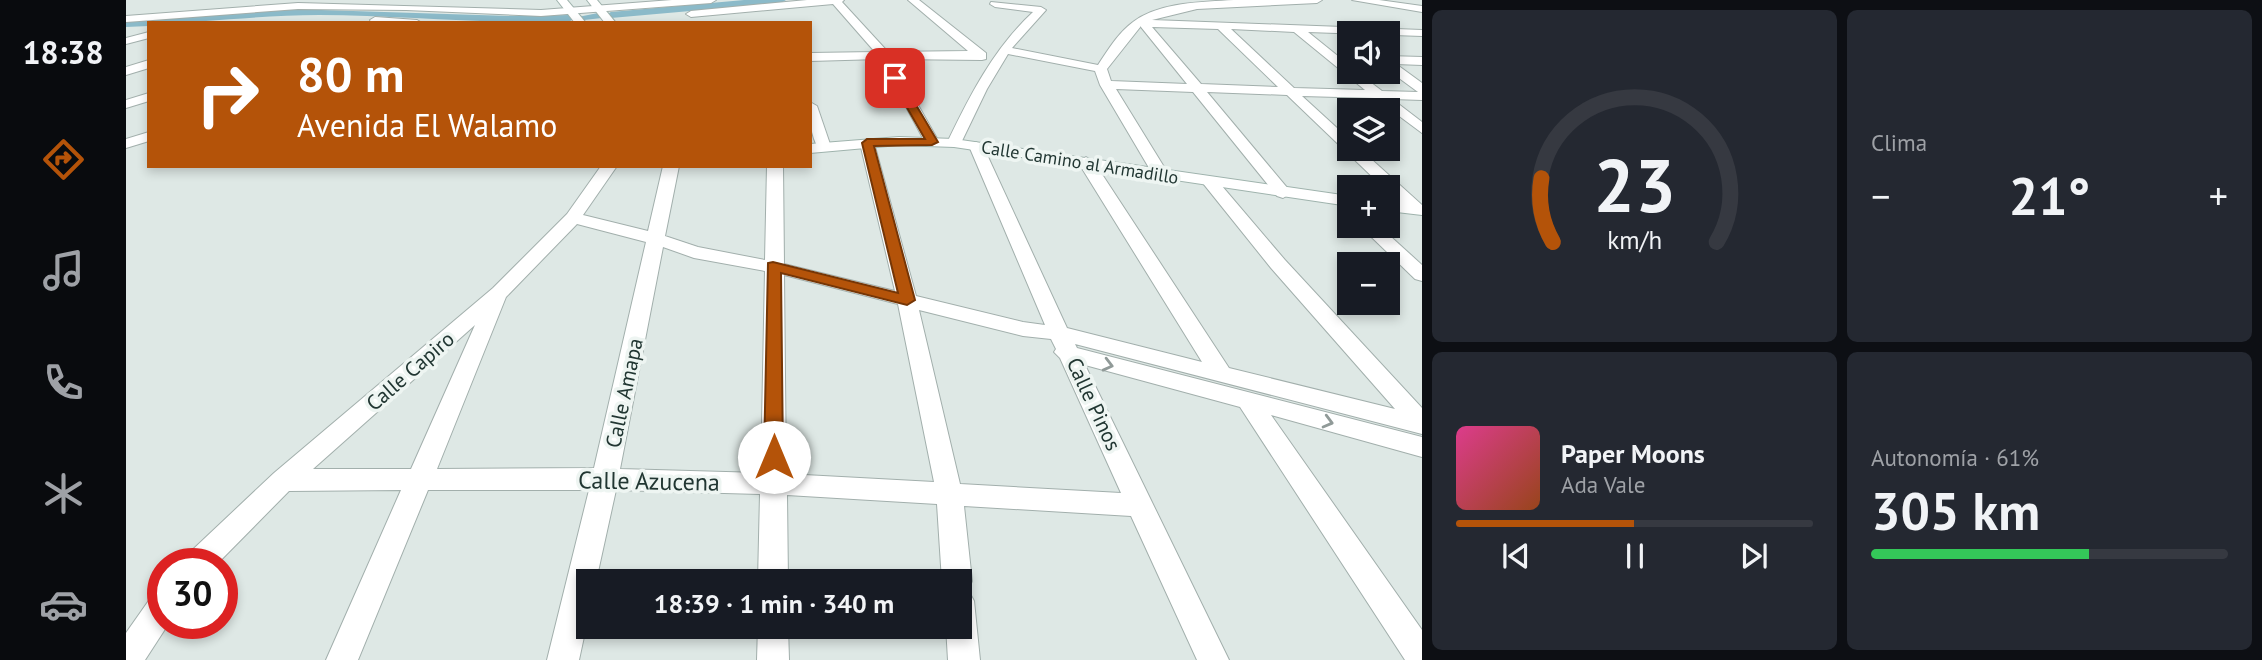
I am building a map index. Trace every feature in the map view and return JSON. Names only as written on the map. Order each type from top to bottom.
[{"type":"street","points":[[233,10],[242,0]]},
{"type":"street","points":[[484,0],[491,12]]},
{"type":"street","points":[[562,0],[579,21]]},
{"type":"street","points":[[592,0],[609,21]]},
{"type":"street","points":[[126,19],[298,6],[405,4],[491,12],[572,11],[711,0]]},
{"type":"street","points":[[678,15],[695,18],[769,11],[836,0],[884,55],[932,142]]},
{"type":"street","points":[[913,0],[978,54],[993,63]]},
{"type":"street","points":[[1157,0],[1179,7]]},
{"type":"street","points":[[1101,69],[1142,23],[1179,7],[1317,0]]},
{"type":"street","points":[[1357,0],[1422,9]]},
{"type":"street","points":[[965,145],[993,63],[1040,9],[991,2]]},
{"type":"street","points":[[991,2],[1027,22]]},
{"type":"street","points":[[258,21],[290,19]]},
{"type":"street","points":[[360,19],[376,21]]},
{"type":"street","points":[[614,21],[623,19]]},
{"type":"street","points":[[1142,23],[1422,33]]},
{"type":"street","points":[[1142,23],[1283,193]]},
{"type":"street","points":[[1222,27],[1337,136]]},
{"type":"street","points":[[126,31],[147,29]]},
{"type":"street","points":[[1297,29],[1337,61]]},
{"type":"street","points":[[126,41],[147,36]]},
{"type":"street","points":[[1004,50],[1101,69]]},
{"type":"street","points":[[812,57],[978,54]]},
{"type":"street","points":[[1400,62],[1422,61]]},
{"type":"street","points":[[126,71],[147,65]]},
{"type":"street","points":[[1101,69],[1106,85],[1161,174]]},
{"type":"street","points":[[1400,72],[1422,89]]},
{"type":"street","points":[[1366,84],[1422,129]]},
{"type":"street","points":[[1106,85],[1422,96]]},
{"type":"street","points":[[126,104],[147,98]]},
{"type":"street","points":[[812,118],[817,148]]},
{"type":"street","points":[[126,144],[147,137]]},
{"type":"street","name":"Calle Camino al Armadillo","points":[[817,148],[867,143],[932,142],[965,145],[1337,202]]},
{"type":"street","points":[[867,143],[907,300],[950,496],[956,569]]},
{"type":"street","name":"Calle Pinos","points":[[965,145],[1072,356],[1213,660]]},
{"type":"street","points":[[1364,161],[1419,210]]},
{"type":"street","points":[[1086,162],[1221,373]]},
{"type":"street","name":"Calle Capiro","points":[[213,548],[283,480],[500,292],[573,218],[608,168]]},
{"type":"street","name":"Calle Amapa","points":[[563,660],[605,479],[671,168]]},
{"type":"street","points":[[774,569],[775,168]]},
{"type":"street","points":[[1210,182],[1278,264],[1422,425]]},
{"type":"street","points":[[1400,208],[1419,210]]},
{"type":"street","points":[[573,218],[657,239],[694,252],[773,267],[1023,329],[1059,333],[1422,425]]},
{"type":"street","points":[[1381,238],[1422,275]]},
{"type":"street","points":[[342,660],[422,479],[500,292]]},
{"type":"street","points":[[1023,329],[1072,356],[1422,447]]},
{"type":"street","points":[[1248,401],[1422,656]]},
{"type":"street","name":"Calle Azucena","points":[[283,480],[605,479],[774,484],[1141,505]]},
{"type":"street","points":[[126,660],[147,629]]},
{"type":"street","points":[[774,639],[774,660]]},
{"type":"street","points":[[962,639],[964,660]]},
{"type":"waterway","points":[[611,15],[781,0]]},
{"type":"waterway","points":[[163,21],[290,12],[486,19],[570,18]]},
{"type":"waterway","points":[[584,17],[598,16]]},
{"type":"waterway","points":[[126,24],[147,22]]},
{"type":"route","points":[[774,457],[773,267],[907,300],[867,143],[932,142],[895,78]]}]
